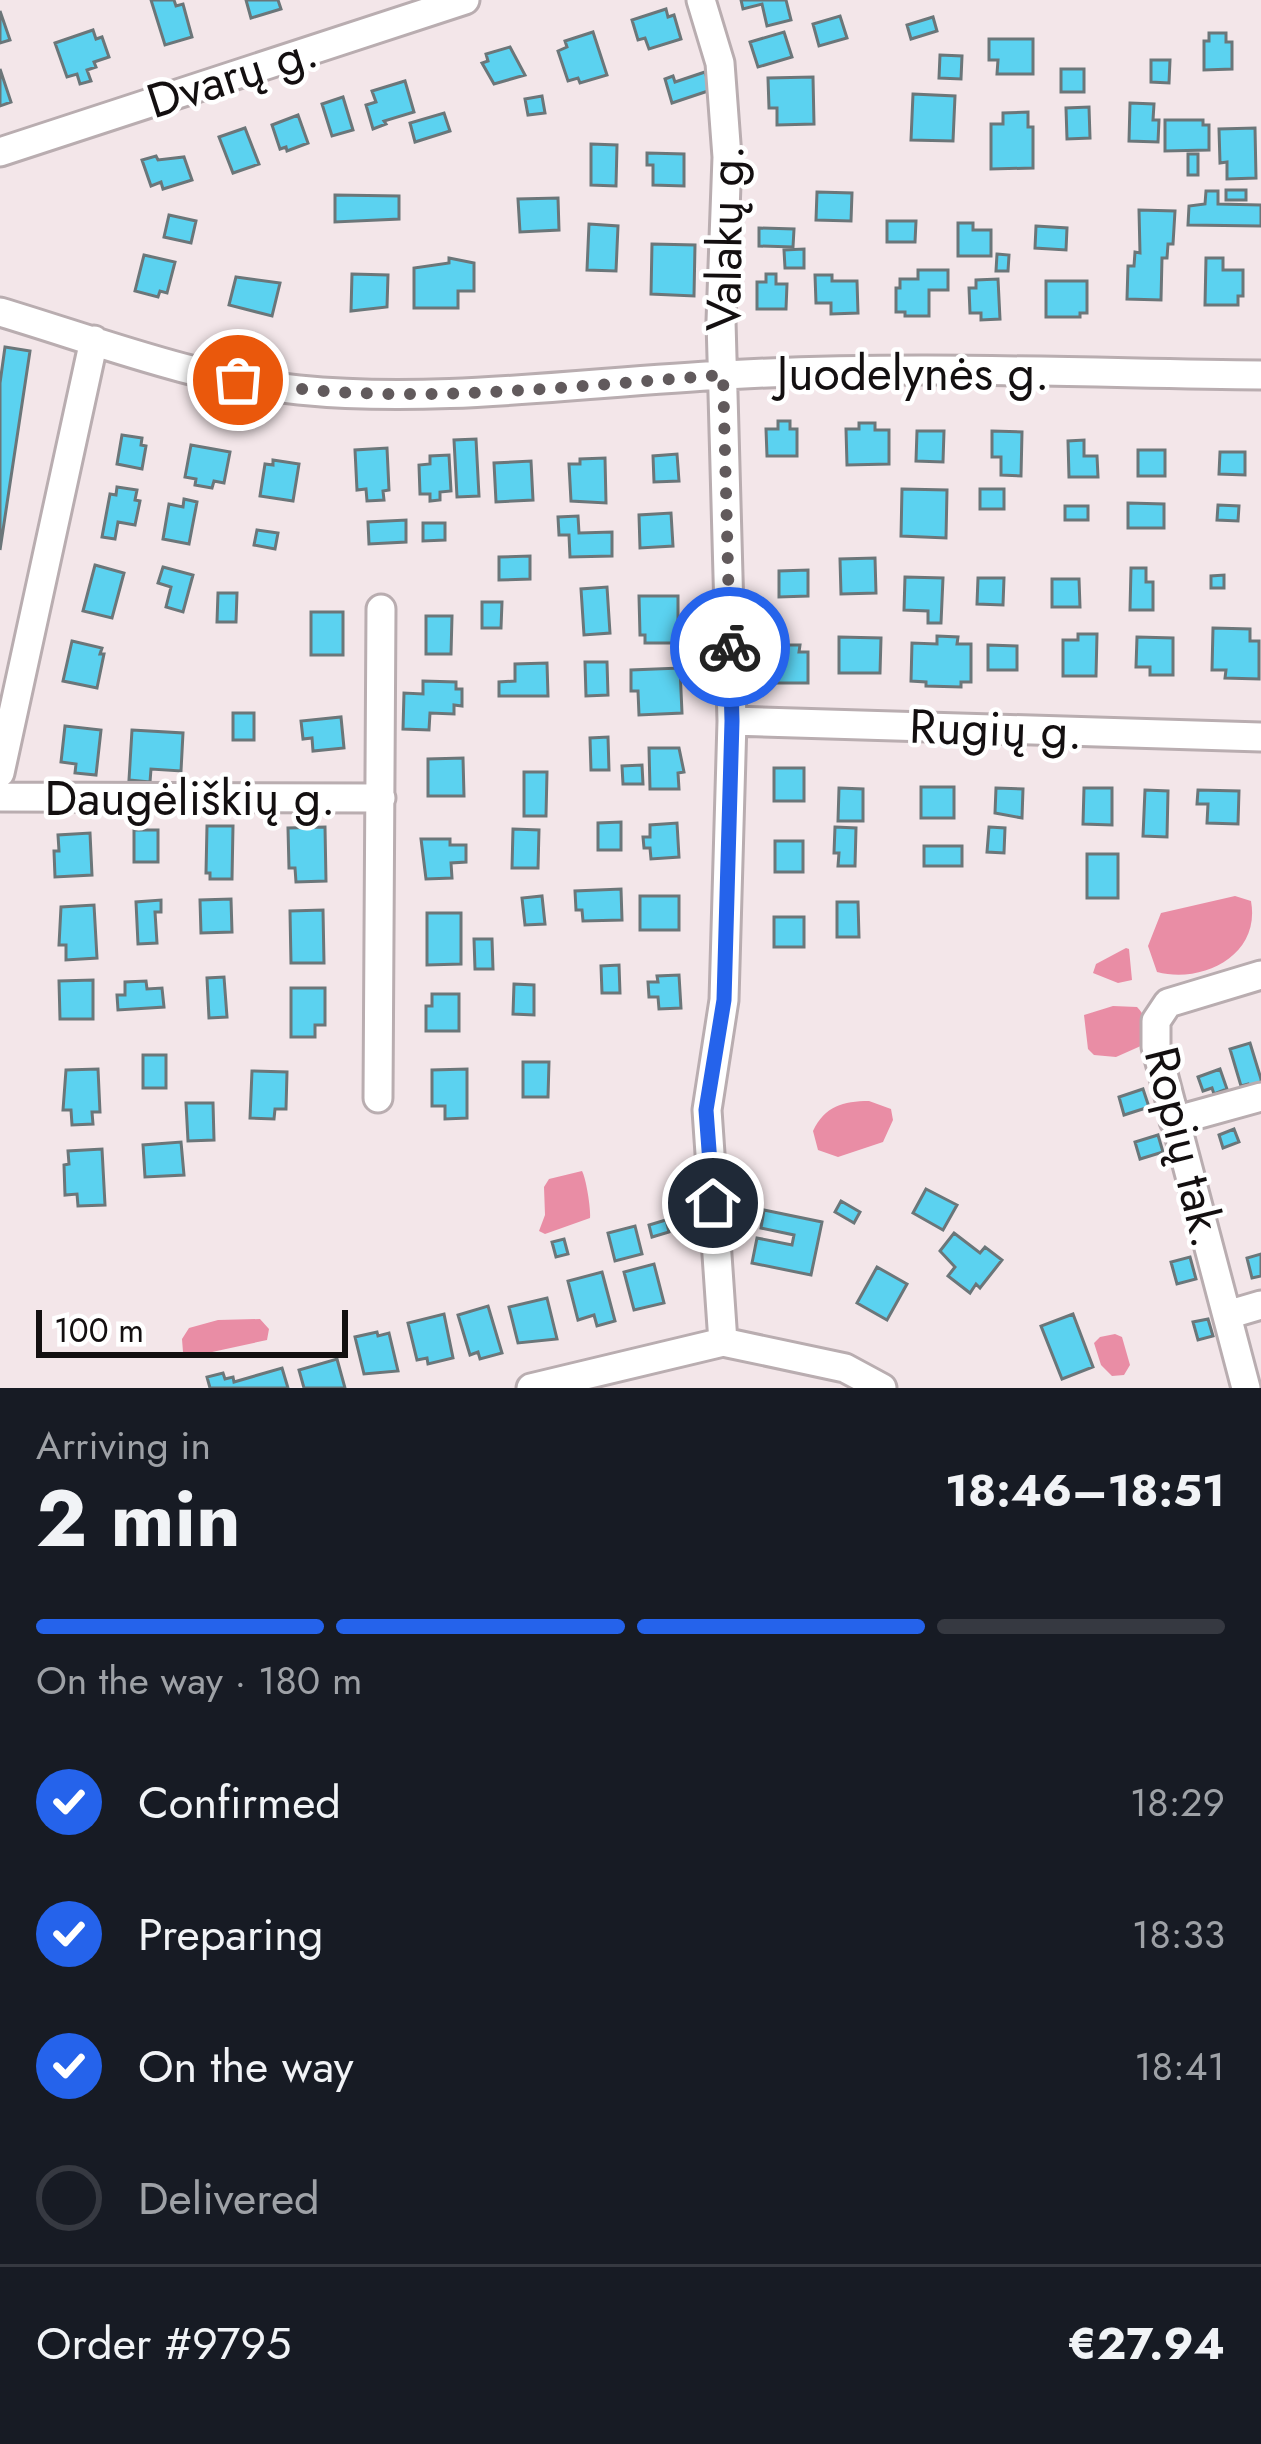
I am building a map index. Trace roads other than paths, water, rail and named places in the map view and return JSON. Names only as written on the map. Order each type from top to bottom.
[{"type":"street","name":"Dvarų g.","points":[[0,152],[464,0]]},
{"type":"street","name":"Valakų g.","points":[[700,0],[721,63],[726,103],[723,375],[732,721],[724,1000],[706,1110],[723,1342]]},
{"type":"street","name":"Juodelynės g.","points":[[0,312],[238,380],[304,391],[458,392],[856,370],[1261,375]]},
{"type":"street","points":[[0,773],[94,340]]},
{"type":"street","name":"Daugėliškių g.","points":[[378,1098],[381,609]]},
{"type":"street","name":"Rugių g.","points":[[732,721],[1261,737]]},
{"type":"street","name":"Daugėliškių g.","points":[[0,797],[381,799]]},
{"type":"street","name":"Ropių tak.","points":[[1246,1388],[1174,1121],[1156,1047],[1156,1022],[1168,1003],[1261,975]]},
{"type":"street","points":[[1174,1121],[1261,1096]]},
{"type":"street","points":[[1227,1315],[1261,1305]]},
{"type":"street","points":[[531,1388],[723,1342],[845,1368],[882,1388]]}]
